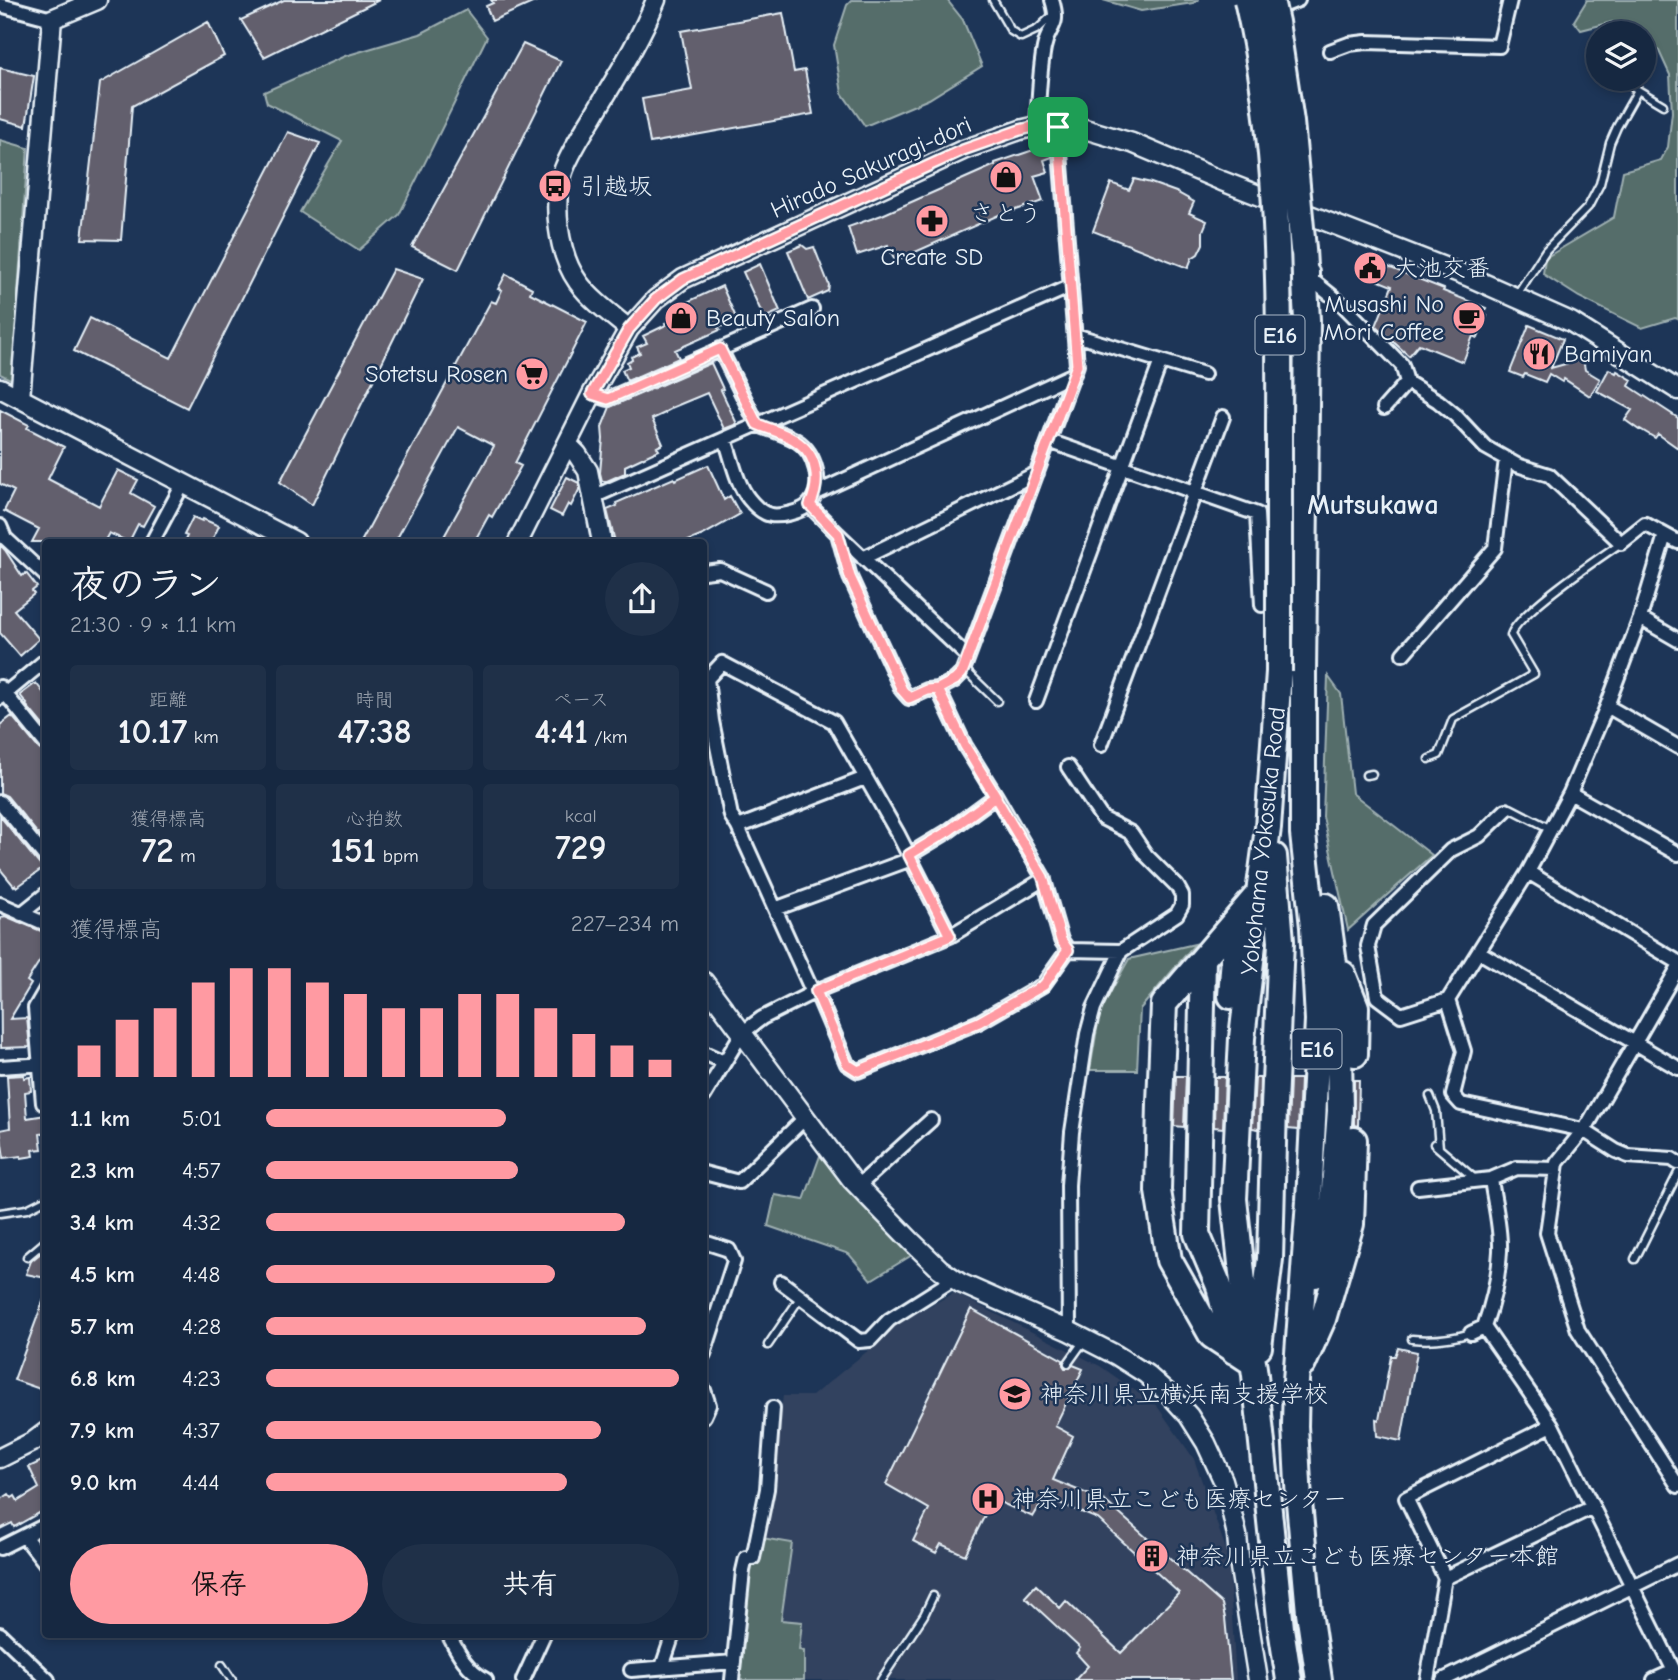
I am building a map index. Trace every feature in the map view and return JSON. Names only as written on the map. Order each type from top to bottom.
[{"type":"highway","name":"Yokohama Yokosuka Road","points":[[1263,3],[1252,25],[1267,121],[1275,217],[1291,672],[1303,787],[1318,1020],[1310,1188],[1295,1337],[1295,1426],[1309,1612],[1319,1680]]},
{"type":"highway","name":"Yokohama Yokosuka Road","points":[[1289,1680],[1242,1358],[1248,1328],[1234,1199],[1242,1038],[1238,925],[1268,886],[1270,802],[1291,672]]},
{"type":"highway","points":[[1295,1337],[1331,1228],[1340,1111],[1338,993],[1322,881],[1305,829]]},
{"type":"highway","points":[[1305,829],[1326,969],[1327,1112],[1315,1275]]},
{"type":"highway","points":[[1242,1358],[1270,1259],[1281,941],[1268,886]]},
{"type":"highway","points":[[1248,1328],[1258,1209],[1271,906],[1268,886]]},
{"type":"highway","points":[[1238,925],[1253,1275]]},
{"type":"highway","points":[[1238,925],[1164,1004],[1158,1191],[1169,1260],[1212,1336],[1242,1358]]},
{"type":"highway","points":[[1219,1286],[1216,1242],[1211,1226],[1211,1115],[1238,925]]},
{"type":"highway","points":[[1238,925],[1223,1102],[1222,1151],[1226,1235],[1242,1358]]},
{"type":"highway","points":[[1296,1381],[1323,1319],[1352,1224],[1356,1007],[1332,948]]},
{"type":"highway","points":[[1280,969],[1291,999],[1286,1295],[1295,1337]]},
{"type":"highway","points":[[1189,975],[1197,1234],[1219,1286],[1242,1358]]},
{"type":"highway","points":[[1189,975],[1184,1225],[1189,1249],[1242,1358]]},
{"type":"street","points":[[0,5],[19,5],[52,19],[97,0]]},
{"type":"street","points":[[629,329],[594,299],[570,268],[558,225],[558,201],[563,171],[576,144],[638,41],[656,0]]},
{"type":"street","points":[[1292,208],[1292,186],[1279,76],[1263,3],[1298,0]]},
{"type":"street","points":[[1330,51],[1349,44],[1366,42],[1499,46],[1510,0]]},
{"type":"street","points":[[1037,126],[1044,44],[1055,25],[1054,6]]},
{"type":"street","points":[[20,398],[52,19]]},
{"type":"street","name":"Hirado Sakuragi-dori","points":[[520,539],[592,394],[629,329],[656,299],[683,279],[963,150],[1037,126],[1078,127],[1132,143],[1222,181],[1468,276],[1570,322],[1678,390]]},
{"type":"street","points":[[838,534],[850,577],[902,690],[909,698],[927,690],[938,689],[955,680],[966,663],[1077,365],[1058,127]]},
{"type":"street","points":[[1309,215],[1312,280],[1342,304],[1402,365],[1407,382],[1455,415],[1485,447],[1517,465],[1549,475],[1621,543],[1645,524],[1678,542]]},
{"type":"street","points":[[593,497],[1071,286]]},
{"type":"street","points":[[592,394],[608,399],[812,309]]},
{"type":"street","points":[[1075,334],[1204,374]]},
{"type":"street","points":[[720,349],[757,424],[798,441],[806,449],[814,463],[817,476],[813,499],[838,534],[966,663]]},
{"type":"street","points":[[1036,701],[1161,361]]},
{"type":"street","points":[[725,439],[740,483],[748,497],[766,514],[779,516],[797,511],[813,499],[1074,374]]},
{"type":"street","points":[[1384,408],[1407,382]]},
{"type":"street","points":[[0,388],[290,539]]},
{"type":"street","points":[[1101,745],[1223,417]]},
{"type":"street","points":[[1049,441],[1256,514],[1262,605]]},
{"type":"street","points":[[567,444],[588,471],[601,539]]},
{"type":"street","points":[[1403,654],[1495,548],[1506,459]]},
{"type":"street","points":[[863,558],[1037,474]]},
{"type":"street","points":[[154,539],[183,484]]},
{"type":"street","points":[[1506,810],[1479,836],[1451,850],[1374,925],[1368,947],[1377,997],[1401,1016],[1448,1000],[1528,872],[1570,793],[1607,706],[1640,618],[1665,535]]},
{"type":"street","points":[[2,536],[42,572]]},
{"type":"street","points":[[707,572],[720,570],[766,591]]},
{"type":"street","points":[[1640,618],[1678,640]]},
{"type":"street","points":[[42,663],[2,693],[42,739]]},
{"type":"street","points":[[950,936],[910,857],[834,722],[722,663],[707,679],[710,721],[731,816],[847,1064],[858,1071],[979,1022],[1044,985],[1068,950]]},
{"type":"street","points":[[938,689],[965,746],[1044,879],[1061,940],[1068,950]]},
{"type":"street","points":[[1607,706],[1678,747]]},
{"type":"street","points":[[1068,767],[1102,818],[1131,833],[1146,855],[1177,886],[1182,895],[1182,905],[1177,914],[1121,951],[1090,1021],[1072,1132],[1068,1185],[1077,1335]]},
{"type":"street","points":[[738,827],[865,778]]},
{"type":"street","points":[[1570,793],[1678,854]]},
{"type":"street","points":[[775,909],[910,857],[996,796]]},
{"type":"street","points":[[0,802],[42,853]]},
{"type":"street","points":[[1528,872],[1678,962]]},
{"type":"street","points":[[707,1091],[742,1033],[762,1018],[815,992],[950,936],[1044,879]]},
{"type":"street","points":[[21,914],[42,897]]},
{"type":"street","points":[[2,908],[42,922]]},
{"type":"street","points":[[1068,950],[1121,951]]},
{"type":"street","points":[[1479,952],[1678,1068]]},
{"type":"street","points":[[1676,1480],[1578,1330],[1547,1233],[1557,1163],[1583,1130],[1678,968]]},
{"type":"street","points":[[707,986],[858,1186],[940,1269],[954,1279],[1077,1335],[1146,1374],[1189,1416],[1206,1443],[1223,1480],[1230,1506],[1237,1535],[1258,1680]]},
{"type":"street","points":[[42,996],[35,1008],[42,1057]]},
{"type":"street","points":[[1448,1000],[1464,1051],[1453,1095],[1461,1104],[1583,1130],[1628,1156],[1672,1159],[1678,1163]]},
{"type":"street","points":[[707,1054],[724,1062]]},
{"type":"street","points":[[0,1067],[42,1064]]},
{"type":"street","points":[[707,1174],[739,1182],[805,1118]]},
{"type":"street","points":[[858,1186],[931,1121]]},
{"type":"street","points":[[1419,1187],[1491,1179],[1517,1168],[1556,1169]]},
{"type":"street","points":[[1484,1327],[1492,1303],[1500,1251],[1491,1179]]},
{"type":"street","points":[[707,1243],[729,1250],[734,1261],[707,1345]]},
{"type":"street","points":[[781,1282],[859,1341],[870,1340],[889,1320],[954,1279]]},
{"type":"street","points":[[1471,1332],[1484,1327]]},
{"type":"street","points":[[1484,1327],[1552,1425],[1676,1675],[1654,1680]]},
{"type":"street","points":[[732,1680],[743,1571],[746,1558],[753,1558],[767,1489],[773,1408]]},
{"type":"street","points":[[1427,1680],[1445,1578],[1406,1498],[1552,1425]]},
{"type":"street","points":[[0,1458],[42,1435]]},
{"type":"street","points":[[1445,1578],[1593,1507]]},
{"type":"street","points":[[0,1548],[42,1527]]},
{"type":"street","points":[[24,1536],[42,1559]]},
{"type":"street","points":[[1443,1680],[1678,1563]]},
{"type":"street","points":[[0,1634],[48,1680]]},
{"type":"street","points":[[450,1638],[461,1660],[486,1680]]},
{"type":"street","points":[[455,1648],[459,1638]]},
{"type":"street","points":[[523,1680],[542,1638]]},
{"type":"street","points":[[662,1667],[672,1638]]},
{"type":"street","points":[[631,1670],[734,1662]]},
{"type":"lane","points":[[993,0],[1011,31],[1021,37],[1038,29],[1054,6]]},
{"type":"lane","points":[[1515,297],[1546,250],[1588,207],[1600,184],[1610,143],[1637,91]]},
{"type":"lane","points":[[1640,91],[1663,105]]},
{"type":"lane","points":[[1429,759],[1439,755],[1453,719],[1534,674],[1511,635],[1513,627],[1582,569],[1621,543]]},
{"type":"lane","points":[[966,663],[997,701]]},
{"type":"lane","points":[[1506,810],[1510,808],[1551,829]]},
{"type":"lane","points":[[1430,1096],[1436,1111],[1436,1146],[1476,1181]]},
{"type":"lane","points":[[1635,1259],[1678,1174]]},
{"type":"lane","points":[[0,1213],[27,1209],[42,1202]]},
{"type":"lane","points":[[27,1257],[42,1244]]},
{"type":"lane","points":[[768,1345],[800,1298]]},
{"type":"lane","points":[[1412,1339],[1432,1341],[1471,1332]]},
{"type":"lane","points":[[1068,1363],[1077,1335]]},
{"type":"lane","points":[[881,1680],[924,1615],[933,1596]]},
{"type":"lane","points":[[222,1665],[232,1680]]},
{"type":"shaded area","name":"神奈川県立こども医療センター","points":[[954,1293],[1100,1366],[1157,1406],[1194,1459],[1228,1555],[1236,1680],[739,1680],[748,1572],[756,1562],[762,1538],[783,1396],[812,1396],[870,1349],[894,1325]]},
{"type":"green space","points":[[852,0],[947,0],[963,20],[982,66],[929,99],[865,126],[842,93],[834,45],[847,5]]},
{"type":"green space","points":[[1103,0],[1199,0],[1141,11]]},
{"type":"green space","points":[[1587,0],[1678,0],[1678,319],[1642,328],[1579,297],[1543,274],[1545,258],[1614,217],[1623,171],[1661,160],[1668,147],[1672,112],[1670,75],[1656,49],[1656,21],[1586,21],[1586,29],[1581,30],[1574,21]]},
{"type":"green space","points":[[466,10],[487,37],[399,215],[359,250],[300,212],[342,141],[267,103],[264,92],[345,56],[420,34]]},
{"type":"green space","points":[[0,140],[28,148],[12,380],[0,374]]},
{"type":"green space","points":[[1328,676],[1341,694],[1352,793],[1432,855],[1348,930],[1323,817]]},
{"type":"green space","points":[[1195,944],[1140,1009],[1137,1070],[1090,1070],[1100,1011],[1129,959]]},
{"type":"green space","points":[[820,1156],[912,1255],[871,1280],[849,1254],[768,1226],[775,1195],[804,1200]]},
{"type":"green space","points":[[762,1538],[792,1543],[781,1620],[802,1622],[799,1650],[804,1651],[804,1680],[739,1680],[748,1572],[756,1562]]},
{"type":"building","points":[[284,0],[379,0],[264,57],[241,20]]},
{"type":"building","points":[[491,0],[539,0],[492,21],[486,6],[493,3]]},
{"type":"building","points":[[783,13],[794,72],[805,70],[813,114],[650,143],[642,99],[692,90],[681,31]]},
{"type":"building","points":[[208,22],[224,56],[132,106],[121,240],[82,239],[100,83]]},
{"type":"building","points":[[523,44],[561,61],[458,270],[412,247]]},
{"type":"building","points":[[0,68],[34,76],[26,126],[0,119]]},
{"type":"building","points":[[288,132],[320,143],[187,408],[74,351],[90,318],[171,358]]},
{"type":"building","points":[[1051,144],[1052,157],[1044,160],[1048,172],[1034,176],[1043,201],[1010,210],[895,261],[888,245],[857,255],[848,227],[882,215],[995,163]]},
{"type":"building","points":[[1134,179],[1176,192],[1194,202],[1189,213],[1207,221],[1203,231],[1203,244],[1188,268],[1093,231],[1111,183],[1129,190]]},
{"type":"building","points":[[802,245],[807,249],[814,247],[829,285],[828,291],[808,300],[788,251]]},
{"type":"building","points":[[1368,259],[1486,308],[1483,314],[1487,316],[1478,338],[1473,336],[1463,362],[1419,344],[1409,356],[1376,326],[1392,286],[1362,274]]},
{"type":"building","points":[[760,264],[780,311],[764,318],[743,272]]},
{"type":"building","points":[[393,269],[423,279],[312,505],[280,482]]},
{"type":"building","points":[[506,274],[532,288],[530,293],[587,322],[515,463],[521,466],[492,517],[489,515],[476,539],[443,539],[494,446],[458,427],[397,539],[363,539],[491,301],[496,303],[502,290],[498,289]]},
{"type":"building","points":[[722,286],[737,320],[675,350],[679,358],[627,381],[622,370],[629,367],[627,362],[631,357],[640,353],[637,347],[647,343],[643,336],[689,311],[685,303]]},
{"type":"building","points":[[1529,325],[1563,339],[1551,368],[1583,359],[1585,370],[1600,379],[1590,396],[1564,379],[1562,382],[1549,374],[1545,382],[1525,374],[1523,377],[1510,372]]},
{"type":"building","points":[[711,363],[737,424],[724,429],[707,393],[671,408],[652,419],[663,444],[657,447],[659,450],[625,466],[625,473],[602,481],[602,427],[610,407]]},
{"type":"building","points":[[1609,369],[1632,380],[1629,386],[1678,418],[1678,448],[1658,434],[1655,438],[1639,430],[1625,420],[1632,410],[1597,391]]},
{"type":"building","points":[[0,410],[64,447],[48,479],[99,506],[118,470],[138,480],[131,493],[154,506],[143,526],[138,524],[130,539],[122,539],[109,533],[106,539],[42,539],[42,542],[32,542],[39,529],[4,511],[14,491],[0,484]]},
{"type":"building","points":[[708,465],[724,500],[730,496],[740,514],[693,539],[614,539],[607,510],[617,506],[616,503],[674,478],[675,480]]},
{"type":"building","points":[[567,477],[579,483],[580,488],[571,506],[568,504],[562,516],[550,510]]},
{"type":"building","points":[[193,517],[219,526],[212,539],[186,539],[187,536],[184,535]]},
{"type":"building","points":[[0,545],[22,576],[26,573],[37,587],[32,591],[34,594],[14,610],[39,639],[20,656],[0,633]]},
{"type":"building","points":[[36,683],[42,691],[42,724],[26,705],[20,695]]},
{"type":"building","points":[[12,716],[42,751],[42,839],[7,796],[0,793],[0,725]]},
{"type":"building","points":[[0,816],[42,866],[42,869],[17,887],[0,869]]},
{"type":"building","points":[[2,917],[42,931],[42,957],[27,981],[31,984],[10,1019],[27,1018],[30,1047],[1,1048]]},
{"type":"building","points":[[7,1076],[30,1077],[31,1091],[25,1092],[27,1118],[42,1116],[42,1149],[33,1150],[34,1156],[4,1158],[0,1130],[10,1128]]},
{"type":"building","points":[[1176,1076],[1186,1076],[1184,1127],[1174,1126]]},
{"type":"building","points":[[1215,1077],[1225,1077],[1223,1128],[1214,1127]]},
{"type":"building","points":[[1255,1078],[1260,1078],[1259,1129],[1252,1128]]},
{"type":"building","points":[[1290,1079],[1300,1079],[1298,1130],[1288,1129]]},
{"type":"building","points":[[1354,1080],[1359,1080],[1358,1126],[1354,1125]]},
{"type":"building","points":[[42,1252],[42,1277],[26,1274],[31,1261]]},
{"type":"building","points":[[42,1304],[42,1390],[14,1380]]},
{"type":"building","points":[[971,1309],[1063,1360],[1065,1368],[1073,1365],[1083,1369],[1055,1426],[1073,1436],[1053,1480],[1105,1501],[1222,1604],[1231,1680],[1075,1680],[1088,1666],[1076,1653],[1080,1648],[1025,1597],[1036,1585],[1060,1608],[1066,1601],[1121,1653],[1179,1593],[1098,1519],[1045,1497],[1033,1517],[993,1499],[965,1555],[941,1544],[936,1553],[913,1541],[929,1509],[886,1484]]},
{"type":"building","points":[[1398,1348],[1417,1352],[1401,1441],[1377,1436],[1376,1419],[1379,1420],[1391,1356],[1395,1356]]},
{"type":"building","points":[[42,1461],[42,1511],[14,1527],[12,1523],[0,1529],[0,1500],[9,1494],[12,1498],[15,1496],[18,1501],[39,1488],[29,1467]]},
{"type":"place","name":"さとう","points":[[1006,177]]},
{"type":"place","name":"引越坂","points":[[555,186]]},
{"type":"place","name":"Create SD","points":[[932,221]]},
{"type":"place","name":"大池交番","points":[[1370,268]]},
{"type":"place","name":"Beauty Salon","points":[[681,318]]},
{"type":"place","name":"Musashi No Mori Coffee","points":[[1469,318]]},
{"type":"place","name":"Bamiyan","points":[[1539,354]]},
{"type":"place","name":"Sotetsu Rosen","points":[[532,374]]},
{"type":"place","name":"神奈川県立横浜南支援学校","points":[[1015,1394]]},
{"type":"place","name":"神奈川県立こども医療センター","points":[[988,1499]]},
{"type":"place","name":"神奈川県立こども医療センター本館","points":[[1152,1556]]},
{"type":"district","name":"Mutsukawa","points":[[1373,504]]},
{"type":"route","points":[[1058,127],[1037,126],[1020,130],[963,150],[683,279],[656,299],[629,329],[592,394],[608,399],[720,349],[757,424],[798,441],[814,463],[817,476],[816,493],[810,505],[838,534],[850,577],[902,690],[909,698],[927,690],[938,689],[965,746],[996,796],[1043,877],[1061,940],[1068,950],[1044,985],[979,1022],[858,1071],[847,1064],[816,991],[950,936],[909,855],[947,832],[996,796],[965,746],[938,689],[962,673],[1077,365],[1058,127]]}]
